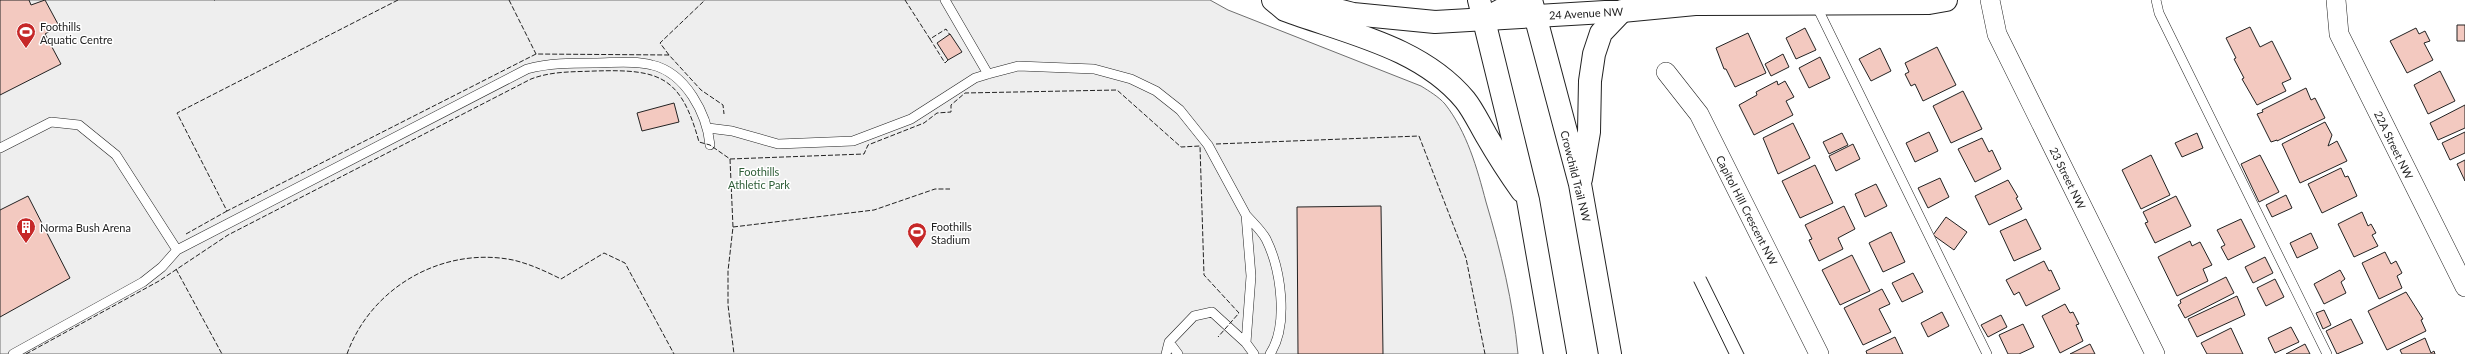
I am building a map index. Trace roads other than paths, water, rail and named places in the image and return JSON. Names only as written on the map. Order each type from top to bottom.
[{"type":"main road","points":[[1273,0],[1285,10],[1402,53],[1425,64],[1448,82],[1466,102],[1503,165],[1528,200]]},
{"type":"main road","name":"24 Avenue NW","points":[[1299,0],[1353,14],[1435,22],[1482,10],[1533,8],[1622,11],[1695,4],[1929,3],[1946,0]]},
{"type":"main road","points":[[1520,0],[1482,10],[1528,200],[1555,354]]},
{"type":"main road","name":"Crowchild Trail NW","points":[[1533,8],[1580,184],[1610,354]]},
{"type":"main road","points":[[1580,184],[1589,132],[1590,82],[1594,54],[1601,33],[1622,11]]},
{"type":"street","name":"23 Street NW","points":[[1990,0],[1997,34],[2154,354]]},
{"type":"street","name":"22A Street NW","points":[[2336,0],[2339,34],[2465,288]]},
{"type":"street","name":"Capitol Hill Crescent NW","points":[[1666,72],[1699,114],[1819,354]]},
{"type":"lane","points":[[945,0],[988,74]]},
{"type":"lane","points":[[2156,0],[2159,13],[2327,354]]},
{"type":"lane","points":[[1814,3],[1987,354]]},
{"type":"lane","points":[[13,354],[143,282],[162,266],[177,250],[527,69],[547,64],[629,62],[653,65],[669,72],[685,87],[696,103],[708,128],[710,145]]},
{"type":"lane","points":[[708,128],[732,131],[778,144],[853,141],[910,119],[975,78],[1018,66],[1094,69],[1131,79],[1156,91],[1180,110],[1208,145],[1246,215],[1265,237],[1280,278],[1279,336],[1270,354]]},
{"type":"lane","points":[[0,148],[51,122],[79,125],[116,155],[177,250]]},
{"type":"lane","points":[[1246,215],[1251,276],[1246,343]]},
{"type":"lane","points":[[1166,354],[1169,342],[1194,316],[1212,312],[1246,343],[1254,354]]},
{"type":"lane","points":[[1169,342],[1178,354]]},
{"type":"tram line","points":[[1706,277],[1744,354]]},
{"type":"tram line","points":[[1694,282],[1729,354]]},
{"type":"place","name":"Foothills Aquatic Centre","points":[[26,49]]},
{"type":"place","name":"Norma Bush Arena","points":[[26,244]]},
{"type":"place","name":"Foothills Stadium","points":[[917,249]]},
{"type":"park label","name":"Foothills Athletic Park","points":[[759,177]]}]
